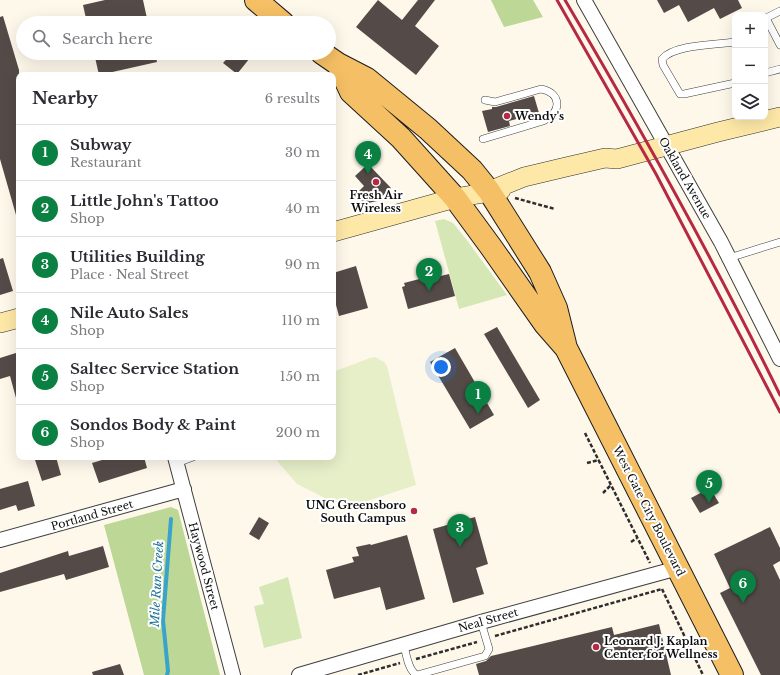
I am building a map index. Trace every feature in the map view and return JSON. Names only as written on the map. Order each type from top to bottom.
[{"type":"main road","points":[[256,0],[275,16]]},
{"type":"main road","name":"West Gate City Boulevard","points":[[331,60],[351,92],[401,138],[455,198],[545,324],[566,348]]},
{"type":"main road","name":"West Gate City Boulevard","points":[[332,60],[367,78],[394,100],[472,170],[489,191],[540,272],[556,308],[566,348],[732,675]]},
{"type":"main road","points":[[336,231],[455,198],[489,191],[534,186],[607,168],[617,159],[780,117]]},
{"type":"main road","points":[[0,323],[16,319]]},
{"type":"street","name":"Oakland Avenue","points":[[584,0],[730,258],[780,359]]},
{"type":"street","name":"Haywood Street","points":[[176,460],[233,675]]},
{"type":"street","name":"Portland Street","points":[[0,540],[184,489]]},
{"type":"street","name":"Neal Street","points":[[299,675],[481,622],[678,568]]},
{"type":"lane","points":[[780,11],[766,18],[780,46]]},
{"type":"lane","points":[[732,42],[684,48],[666,55],[662,59],[663,65],[680,94],[732,83]]},
{"type":"lane","points":[[768,72],[780,69]]},
{"type":"lane","points":[[483,139],[551,118],[557,108],[556,98],[547,90],[541,89],[495,102],[485,100]]},
{"type":"lane","points":[[730,258],[780,242]]},
{"type":"lane","points":[[404,644],[408,661],[412,670],[417,675],[485,656],[489,649],[481,622]]},
{"type":"path","points":[[489,191],[555,209]]},
{"type":"path","points":[[585,433],[655,574]]},
{"type":"path","points":[[587,464],[599,460]]},
{"type":"path","points":[[603,493],[611,485]]},
{"type":"path","points":[[632,542],[637,538]]},
{"type":"path","points":[[358,675],[662,589],[703,675]]},
{"type":"green space","points":[[491,0],[533,0],[543,17],[504,27]]},
{"type":"green space","points":[[444,219],[453,223],[507,295],[459,309],[435,221]]},
{"type":"green space","points":[[375,357],[384,362],[387,366],[416,485],[364,502],[325,498],[297,484],[277,460],[336,460],[336,371]]},
{"type":"green space","points":[[171,507],[178,510],[220,675],[144,675],[104,525]]},
{"type":"green space","points":[[288,577],[302,638],[264,648],[254,606],[264,604],[259,587]]},
{"type":"building","points":[[105,0],[143,0],[146,16],[85,16],[83,5]]},
{"type":"building","points":[[378,0],[402,20],[418,0],[435,0],[415,26],[439,46],[416,75],[356,27]]},
{"type":"building","points":[[657,0],[738,0],[742,8],[720,19],[714,8],[688,22],[679,5],[664,13]]},
{"type":"building","points":[[3,16],[19,70],[19,72],[16,72],[16,215],[0,159],[0,17]]},
{"type":"building","points":[[96,60],[157,60],[157,62],[112,72],[98,72]]},
{"type":"building","points":[[226,60],[248,60],[239,72],[234,72],[223,63]]},
{"type":"building","points":[[534,96],[539,113],[509,121],[510,126],[488,132],[482,111]]},
{"type":"building","points":[[368,164],[391,188],[377,201],[364,204],[355,195],[364,186],[355,176]]},
{"type":"building","points":[[3,258],[13,291],[0,295],[0,259]]},
{"type":"building","points":[[356,266],[368,308],[339,316],[336,305],[336,272]]},
{"type":"building","points":[[449,274],[455,296],[408,309],[402,287],[405,286],[404,283],[431,276],[432,278]]},
{"type":"building","points":[[497,327],[540,400],[528,408],[484,334]]},
{"type":"building","points":[[455,348],[494,415],[470,429],[430,362]]},
{"type":"building","points":[[16,353],[16,398],[10,376],[0,379],[0,358]]},
{"type":"building","points":[[35,460],[57,460],[61,475],[42,481]]},
{"type":"building","points":[[102,460],[145,460],[147,468],[99,483],[92,463]]},
{"type":"building","points":[[28,481],[35,506],[18,511],[16,505],[0,510],[0,489]]},
{"type":"building","points":[[710,488],[719,503],[700,513],[691,498]]},
{"type":"building","points":[[259,517],[269,523],[259,540],[249,534]]},
{"type":"building","points":[[475,517],[488,564],[476,568],[484,594],[453,603],[433,529]]},
{"type":"building","points":[[770,527],[780,548],[780,561],[773,565],[780,580],[780,675],[761,675],[720,593],[730,588],[714,554]]},
{"type":"building","points":[[407,535],[425,599],[386,610],[380,587],[334,599],[326,570],[354,562],[352,557],[359,556],[356,547],[371,545]]},
{"type":"building","points":[[103,546],[109,567],[66,580],[64,574],[0,592],[0,573],[68,551],[69,556]]},
{"type":"building","name":"Leonard J. Kaplan Center for Wellness","points":[[659,624],[671,675],[479,675],[476,664],[486,661],[491,656],[612,627],[614,635]]},
{"type":"building","points":[[120,664],[124,675],[93,675],[92,672]]},
{"type":"waterway","name":"Mile Run Creek","points":[[167,675],[168,671],[163,620],[171,519]]},
{"type":"railway","points":[[557,0],[656,174],[780,412]]},
{"type":"railway","points":[[565,0],[676,195],[729,294],[780,395]]},
{"type":"place","name":"Wendy's","points":[[507,116]]},
{"type":"place","name":"Nile Auto Sales","points":[[368,174]]},
{"type":"place","name":"Fresh Air Wireless","points":[[376,182]]},
{"type":"place","name":"Little John's Tattoo","points":[[429,291]]},
{"type":"place","name":"Subway","points":[[478,414]]},
{"type":"place","name":"Saltec Service Station","points":[[709,503]]},
{"type":"place","name":"UNC Greensboro South Campus","points":[[414,511]]},
{"type":"place","name":"Utilities Building","points":[[460,547]]},
{"type":"place","name":"Sondos Body & Paint","points":[[743,603]]},
{"type":"place","name":"Leonard J. Kaplan Center for Wellness","points":[[596,647]]}]
